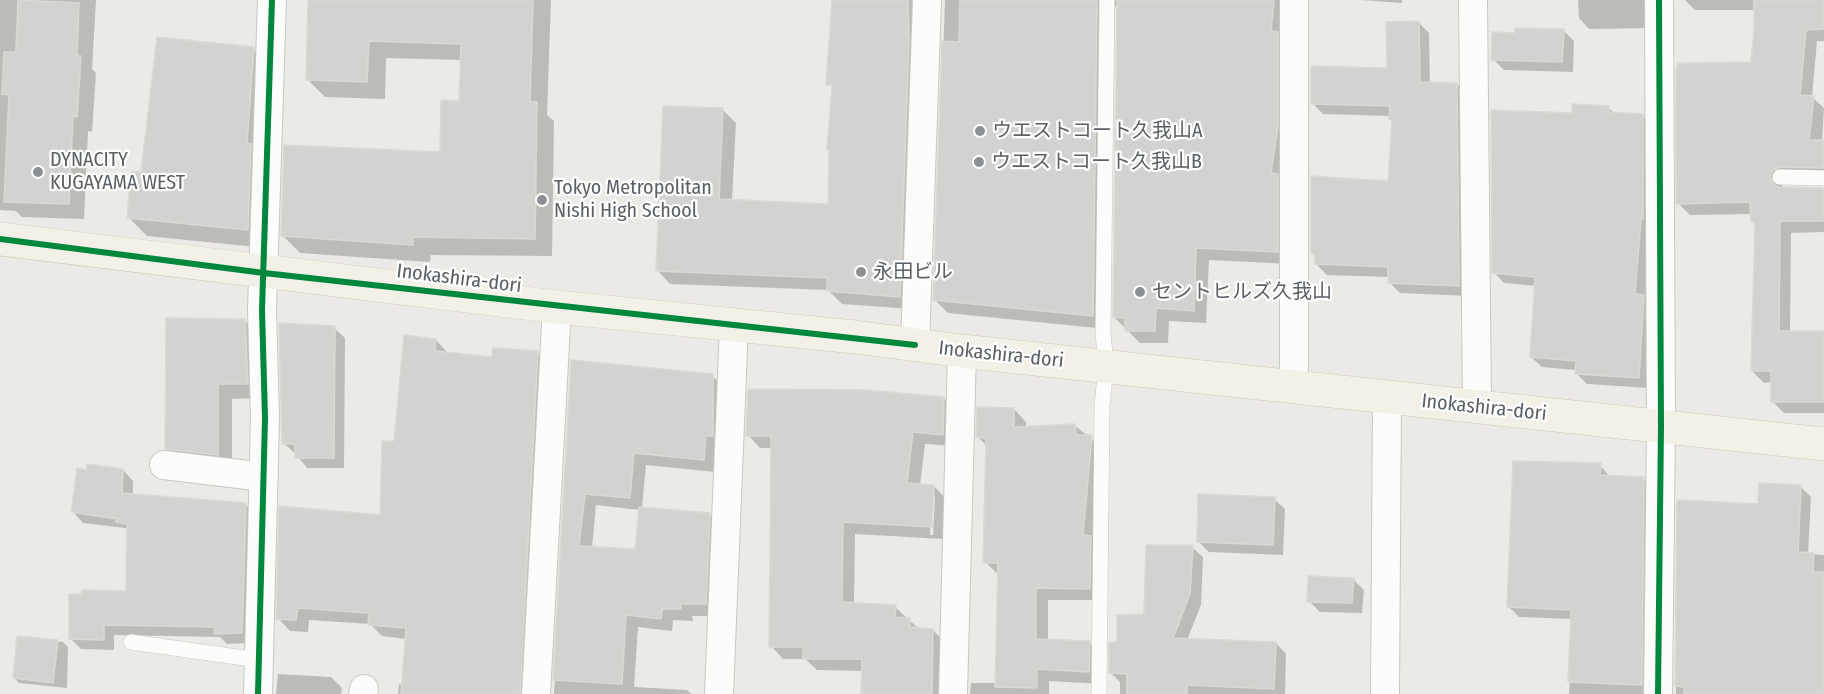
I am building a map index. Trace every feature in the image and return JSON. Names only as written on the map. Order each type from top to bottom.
[{"type":"main road","name":"Inokashira-dori","points":[[0,239],[557,307],[1824,444]]},
{"type":"street","points":[[258,694],[264,477],[264,273],[272,0]]},
{"type":"street","points":[[915,345],[927,0]]},
{"type":"street","points":[[1294,0],[1294,387]]},
{"type":"street","points":[[1473,0],[1477,408]]},
{"type":"street","points":[[1658,694],[1661,426],[1659,0]]},
{"type":"street","points":[[536,694],[557,307]]},
{"type":"street","points":[[719,694],[734,325]]},
{"type":"street","points":[[953,694],[962,351]]},
{"type":"street","points":[[1385,694],[1387,398]]},
{"type":"street","points":[[164,465],[264,477]]},
{"type":"lane","points":[[1099,694],[1102,406],[1106,366],[1103,332],[1107,0]]},
{"type":"lane","points":[[1780,177],[1824,178]]},
{"type":"lane","points":[[131,642],[259,660]]},
{"type":"building","points":[[18,0],[79,3],[77,56],[81,56],[77,117],[73,116],[69,204],[4,202],[9,95],[2,94],[4,52],[16,52]]},
{"type":"building","points":[[308,0],[533,0],[530,102],[537,102],[535,239],[413,237],[413,245],[281,236],[284,145],[440,152],[441,100],[459,101],[461,44],[369,41],[367,82],[306,80]]},
{"type":"building","points":[[832,0],[908,0],[909,40],[900,297],[827,291],[827,278],[656,271],[663,106],[723,108],[719,199],[828,204],[829,150],[827,150],[832,85],[826,85]]},
{"type":"building","points":[[960,0],[1097,0],[1093,316],[933,300],[942,41],[959,42]]},
{"type":"building","points":[[1117,0],[1274,0],[1271,31],[1278,32],[1278,126],[1271,173],[1278,174],[1278,252],[1196,248],[1194,311],[1156,308],[1155,331],[1125,331],[1125,318],[1113,317]]},
{"type":"building","points":[[1754,0],[1824,0],[1824,29],[1806,30],[1800,95],[1814,96],[1809,140],[1824,140],[1824,168],[1780,167],[1772,171],[1770,177],[1774,185],[1779,187],[1823,188],[1824,221],[1780,221],[1779,331],[1824,331],[1824,402],[1771,402],[1771,371],[1751,371],[1755,222],[1751,222],[1750,202],[1676,204],[1676,71],[1678,63],[1751,62]]},
{"type":"building","points":[[1419,21],[1420,82],[1457,83],[1459,286],[1388,283],[1388,267],[1315,264],[1315,254],[1311,254],[1311,176],[1388,181],[1392,120],[1389,120],[1390,106],[1311,104],[1311,66],[1387,68],[1386,22]]},
{"type":"building","points":[[1515,28],[1564,29],[1562,62],[1491,60],[1492,32],[1515,33]]},
{"type":"building","points":[[157,37],[254,47],[247,143],[251,144],[248,230],[127,218],[131,172],[141,172]]},
{"type":"building","points":[[1572,104],[1609,106],[1609,112],[1643,114],[1643,219],[1641,219],[1635,294],[1644,295],[1639,378],[1575,374],[1576,361],[1530,357],[1535,277],[1492,273],[1491,110],[1572,113]]},
{"type":"building","points":[[166,318],[245,319],[248,384],[218,384],[218,455],[165,449]]},
{"type":"building","points":[[279,323],[335,326],[334,458],[295,458],[295,444],[282,444]]},
{"type":"building","points":[[404,335],[436,339],[435,351],[492,357],[493,348],[538,351],[520,694],[401,694],[406,628],[368,625],[369,613],[298,608],[296,620],[276,619],[279,506],[380,515],[382,441],[394,441]]},
{"type":"building","points":[[571,360],[713,374],[713,436],[706,436],[704,460],[634,453],[630,498],[585,494],[579,546],[635,549],[639,507],[710,513],[706,604],[681,604],[681,609],[662,609],[661,619],[626,615],[622,684],[553,680]]},
{"type":"building","points":[[748,389],[866,390],[944,397],[943,435],[913,432],[907,483],[934,485],[932,527],[843,522],[842,602],[896,605],[895,617],[910,618],[910,627],[933,629],[932,694],[861,694],[862,659],[803,659],[803,647],[769,647],[771,436],[746,436]]},
{"type":"building","points":[[977,407],[1014,408],[1014,427],[1075,424],[1076,435],[1092,435],[1083,535],[1091,536],[1090,589],[1036,588],[1036,639],[1090,641],[1089,672],[1037,669],[1037,688],[995,687],[998,563],[983,563],[986,438],[976,437]]},
{"type":"building","points":[[1513,461],[1601,463],[1600,475],[1644,477],[1642,685],[1568,682],[1571,610],[1507,607]]},
{"type":"building","points":[[87,464],[123,469],[122,493],[246,503],[242,633],[214,634],[215,627],[104,625],[104,640],[69,639],[69,594],[81,594],[82,590],[126,591],[127,524],[116,522],[117,519],[71,512],[77,468],[86,470]]},
{"type":"building","points":[[1759,483],[1801,485],[1798,552],[1814,553],[1813,572],[1824,572],[1824,694],[1684,694],[1684,687],[1675,686],[1677,500],[1758,504]]},
{"type":"building","points":[[1198,494],[1275,497],[1273,545],[1197,542]]},
{"type":"building","points":[[1146,545],[1193,545],[1190,594],[1173,638],[1276,642],[1274,689],[1187,685],[1187,694],[1127,694],[1127,674],[1109,673],[1109,642],[1117,642],[1117,615],[1144,614]]},
{"type":"building","points":[[1308,576],[1354,578],[1352,603],[1307,602]]},
{"type":"building","points":[[17,636],[58,640],[53,683],[13,678]]},
{"type":"cycle path","points":[[258,694],[265,418],[262,310],[272,0]]},
{"type":"cycle path","points":[[1658,694],[1661,426],[1659,0]]},
{"type":"cycle path","points":[[0,239],[264,273],[915,345]]},
{"type":"place","name":"ウエストコート久我山A","points":[[980,131]]},
{"type":"place","name":"ウエストコート久我山B","points":[[979,162]]},
{"type":"place","name":"DYNACITY KUGAYAMA WEST","points":[[38,172]]},
{"type":"place","name":"Tokyo Metropolitan Nishi High School","points":[[542,200]]},
{"type":"place","name":"永田ビル","points":[[861,272]]},
{"type":"place","name":"セントヒルズ久我山","points":[[1140,292]]}]
